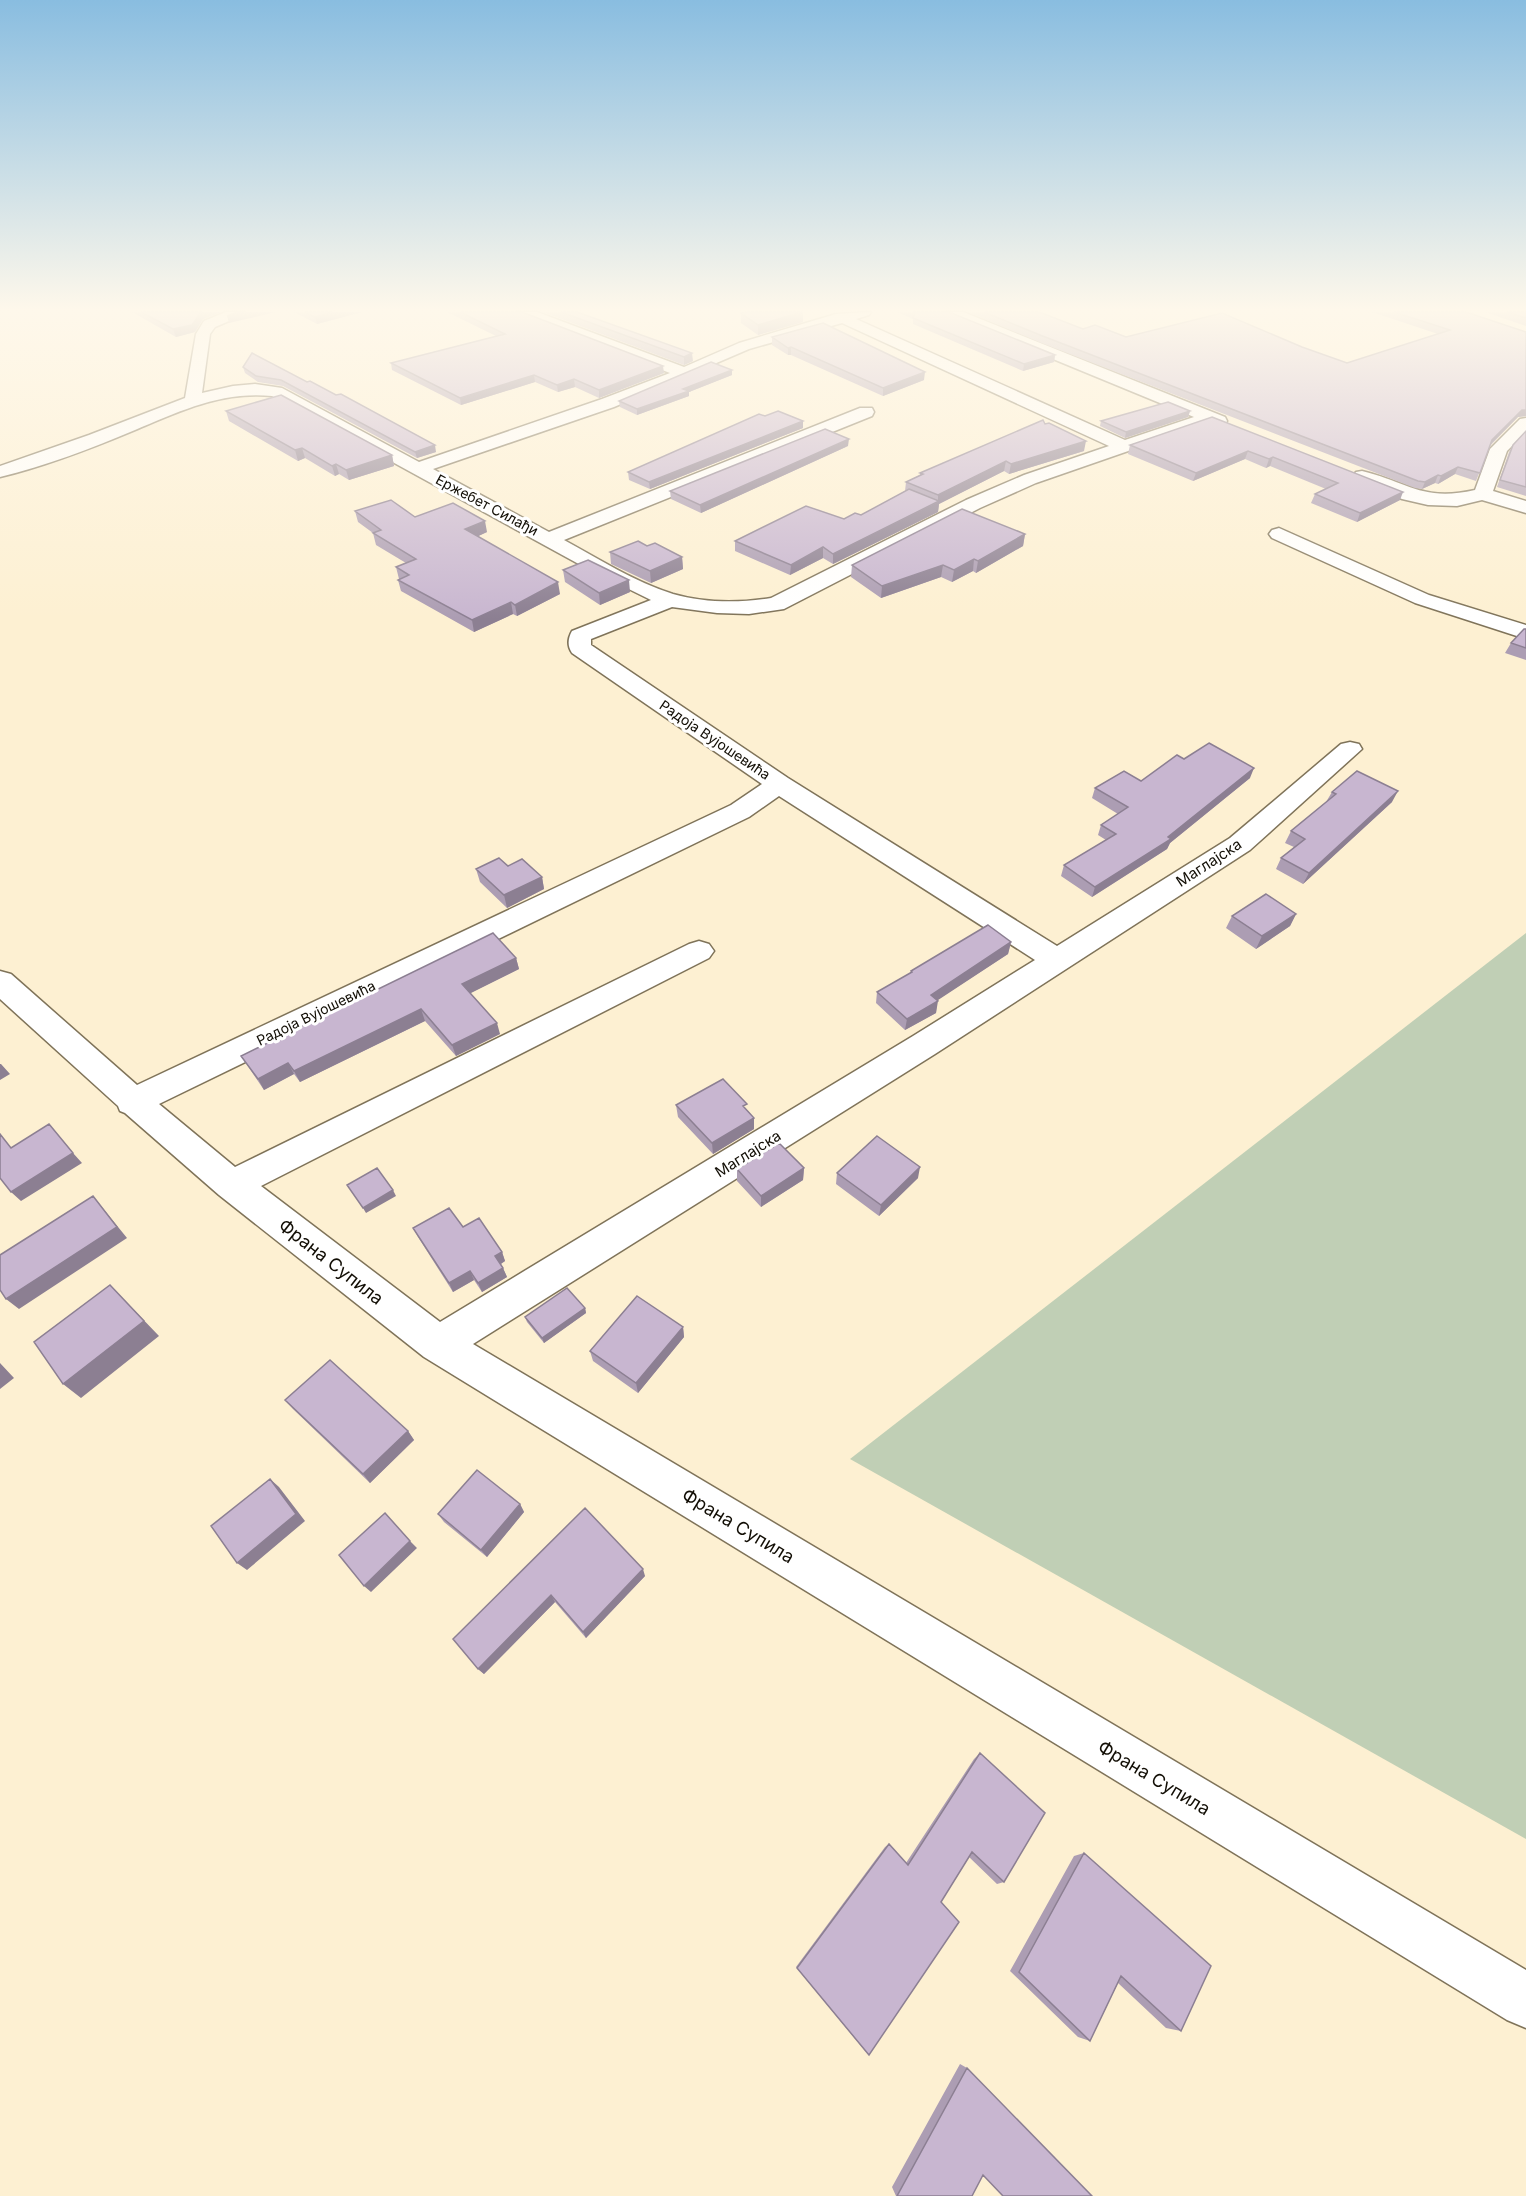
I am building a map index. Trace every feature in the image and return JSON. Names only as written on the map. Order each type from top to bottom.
[{"type":"street","name":"Ержебет Силађи","points":[[0,472],[94,440],[157,414]]},
{"type":"street","name":"Ержебет Силађи","points":[[320,414],[645,590],[670,600]]},
{"type":"street","points":[[419,468],[575,414]]},
{"type":"street","name":"Ержебет Силађи","points":[[550,539],[860,414]]},
{"type":"street","points":[[1054,414],[1125,447]]},
{"type":"street","points":[[1204,414],[1232,426]]},
{"type":"street","name":"Радоја Вујошевића","points":[[132,1102],[740,811],[779,784],[580,648],[580,636],[670,600],[739,608],[776,604],[973,504],[1030,479],[1210,417]]},
{"type":"street","points":[[1483,494],[1499,449],[1526,423]]},
{"type":"street","points":[[1343,469],[1409,495],[1428,499],[1458,500],[1483,494],[1526,507]]},
{"type":"street","points":[[1279,534],[1422,599],[1526,632]]},
{"type":"street","name":"Маглајска","points":[[438,1344],[924,1045],[1240,844],[1350,749]]},
{"type":"street","points":[[779,784],[1056,960]]},
{"type":"street","points":[[231,1185],[699,951]]},
{"type":"street","name":"Франа Супила","points":[[0,982],[132,1102],[231,1185],[438,1344],[1526,2001]]},
{"type":"green space","points":[[1526,933],[1526,1839],[850,1459]]},
{"type":"building","points":[[232,414],[317,414],[392,455],[346,470],[336,464],[332,466],[302,448],[295,450]]},
{"type":"building","points":[[345,414],[379,414],[435,445],[415,452]]},
{"type":"building","points":[[758,414],[787,414],[803,421],[649,482],[628,472]]},
{"type":"building","points":[[1124,414],[1179,414],[1126,432],[1101,421]]},
{"type":"building","points":[[1246,414],[1518,414],[1492,440],[1480,473],[1458,467],[1425,482]]},
{"type":"building","points":[[1212,417],[1403,492],[1360,513],[1315,494],[1338,483],[1273,457],[1269,459],[1248,451],[1196,473],[1130,445]]},
{"type":"building","points":[[1043,420],[1045,424],[1049,423],[1086,441],[1011,464],[1006,461],[938,495],[906,482],[923,474],[920,473]]},
{"type":"building","points":[[825,429],[849,439],[700,505],[670,491]]},
{"type":"building","points":[[1526,431],[1526,487],[1500,480],[1513,445]]},
{"type":"building","points":[[909,489],[939,501],[833,554],[823,547],[791,565],[735,541],[806,506],[844,519],[855,513],[861,515]]},
{"type":"building","points":[[391,500],[415,517],[453,503],[485,521],[465,529],[558,582],[515,605],[511,602],[472,620],[398,580],[409,575],[396,567],[416,559],[373,533],[381,530],[355,511]]},
{"type":"building","points":[[962,509],[1025,534],[978,561],[974,559],[954,570],[943,565],[882,586],[852,565]]},
{"type":"building","points":[[638,541],[647,546],[655,543],[682,557],[650,571],[610,552]]},
{"type":"building","points":[[588,560],[629,580],[599,593],[563,570]]},
{"type":"building","points":[[1526,629],[1526,648],[1511,643]]},
{"type":"building","points":[[1209,743],[1254,768],[1168,837],[1171,839],[1095,887],[1064,865],[1116,834],[1101,825],[1128,807],[1095,788],[1124,771],[1141,781],[1177,755],[1184,759]]},
{"type":"building","points":[[1357,771],[1398,791],[1309,873],[1281,858],[1305,839],[1291,831],[1336,794],[1332,792]]},
{"type":"building","points":[[499,858],[508,866],[522,859],[542,877],[504,895],[476,869]]},
{"type":"building","points":[[1266,894],[1296,914],[1262,936],[1232,916]]},
{"type":"building","points":[[988,925],[1011,942],[931,995],[938,1001],[907,1019],[877,992],[912,972]]},
{"type":"building","points":[[493,933],[516,958],[462,984],[497,1023],[452,1045],[421,1009],[294,1071],[288,1063],[258,1079],[241,1056]]},
{"type":"building","points":[[723,1079],[747,1104],[743,1106],[754,1118],[712,1143],[676,1105]]},
{"type":"building","points":[[49,1124],[73,1153],[11,1192],[0,1178],[0,1134],[11,1148]]},
{"type":"building","points":[[877,1136],[920,1167],[881,1205],[837,1173]]},
{"type":"building","points":[[779,1143],[804,1168],[761,1196],[737,1169]]},
{"type":"building","points":[[377,1168],[393,1190],[363,1208],[347,1185]]},
{"type":"building","points":[[93,1196],[117,1227],[6,1299],[0,1290],[0,1255]]},
{"type":"building","points":[[449,1208],[463,1227],[479,1218],[502,1252],[495,1256],[503,1268],[478,1283],[470,1271],[449,1283],[413,1228]]},
{"type":"building","points":[[110,1285],[144,1321],[63,1384],[34,1342]]},
{"type":"building","points":[[567,1288],[585,1308],[542,1338],[525,1317]]},
{"type":"building","points":[[637,1296],[683,1327],[636,1383],[590,1351]]},
{"type":"building","points":[[330,1360],[408,1431],[363,1474],[285,1400]]},
{"type":"building","points":[[477,1470],[520,1504],[481,1550],[438,1514]]},
{"type":"building","points":[[270,1479],[296,1514],[237,1563],[211,1526]]},
{"type":"building","points":[[585,1508],[643,1569],[583,1632],[551,1595],[478,1669],[453,1639]]},
{"type":"building","points":[[385,1513],[410,1541],[364,1586],[339,1555]]},
{"type":"building","points":[[980,1753],[1045,1813],[1004,1882],[972,1852],[941,1902],[959,1922],[869,2055],[797,1968],[889,1844],[908,1865]]},
{"type":"building","points":[[1084,1853],[1211,1966],[1181,2031],[1121,1976],[1090,2041],[1019,1972]]},
{"type":"building","points":[[967,2068],[1092,2196],[1003,2196],[983,2175],[972,2196],[897,2196]]}]
